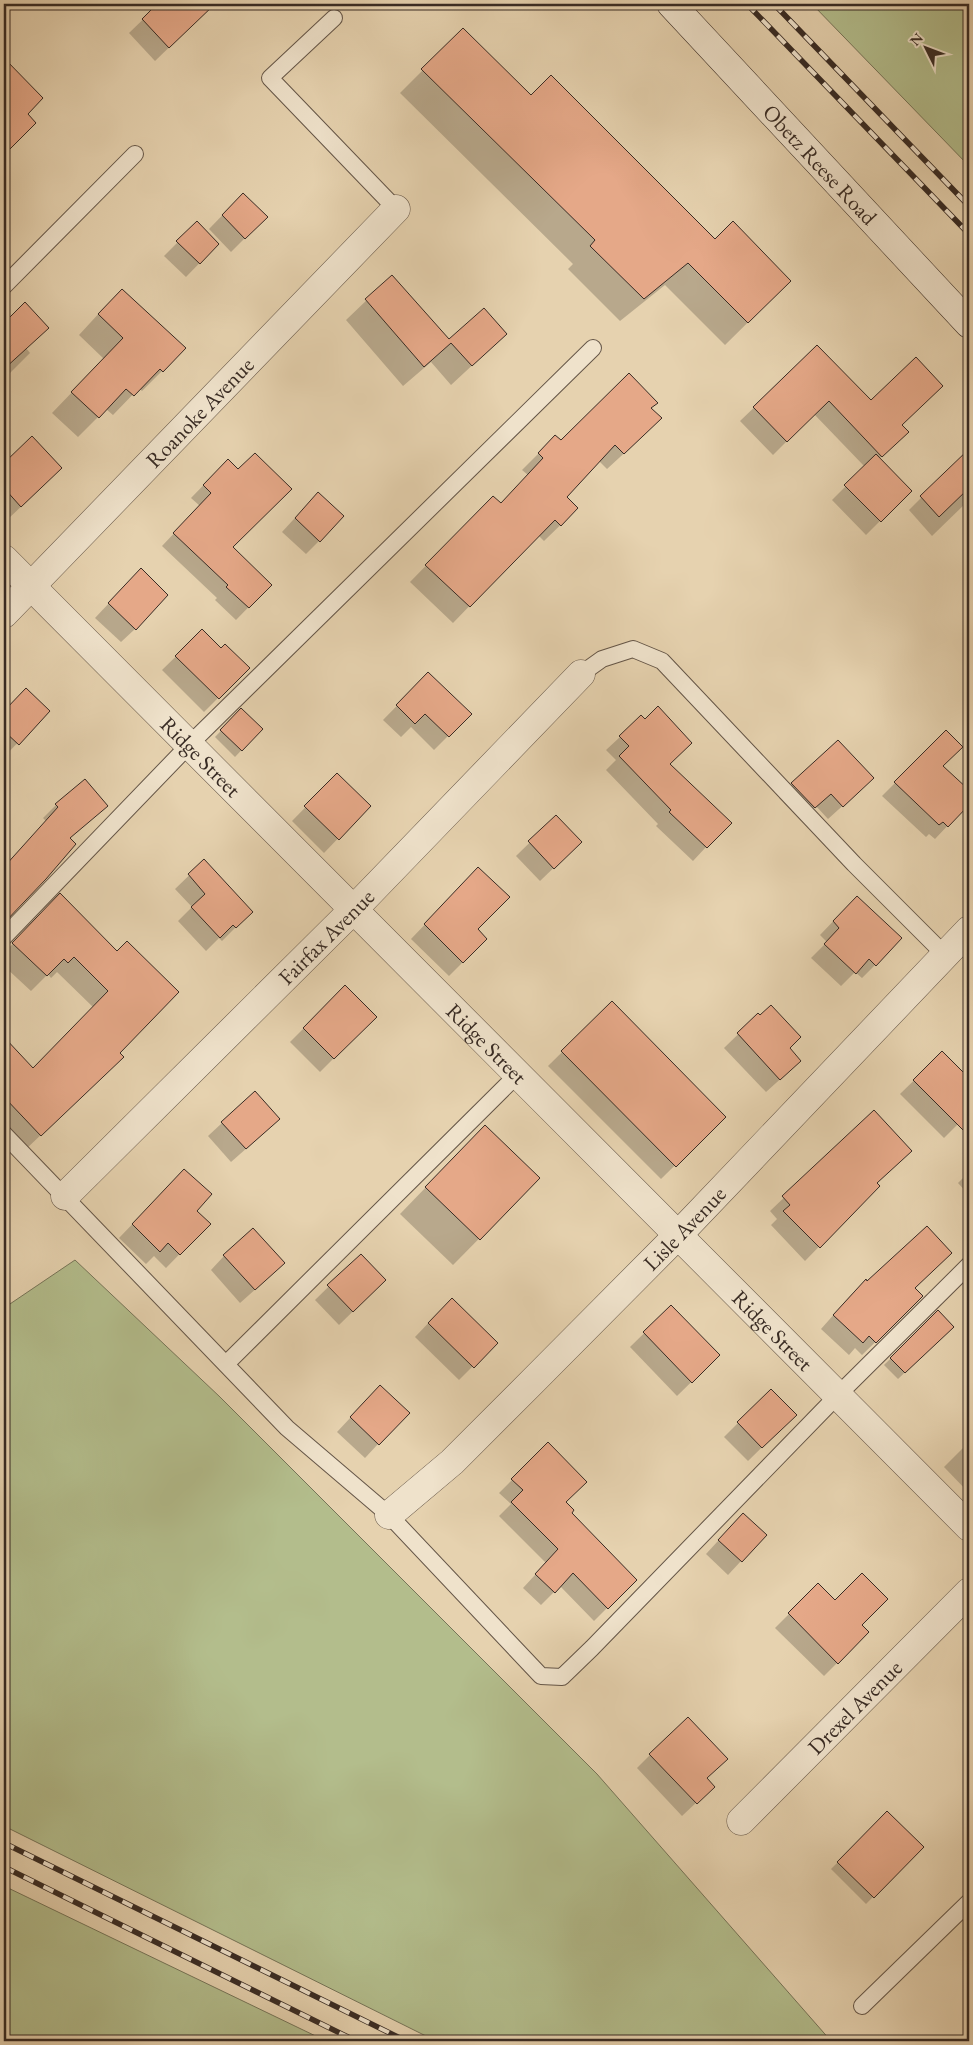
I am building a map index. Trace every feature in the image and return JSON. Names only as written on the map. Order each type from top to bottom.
[{"type":"street","name":"Obetz Reese Road","points":[[671,4],[969,324]]},
{"type":"street","name":"Roanoke Avenue","points":[[4,614],[396,209]]},
{"type":"street","name":"Ridge Street","points":[[4,559],[969,1527]]},
{"type":"street","name":"Fairfax Avenue","points":[[66,1196],[354,909],[581,674]]},
{"type":"street","name":"Lisle Avenue","points":[[389,1514],[452,1462],[679,1234],[969,930]]},
{"type":"street","name":"Drexel Avenue","points":[[741,1821],[969,1592]]},
{"type":"lane","points":[[334,18],[270,78],[396,209]]},
{"type":"lane","points":[[4,286],[136,154]]},
{"type":"lane","points":[[4,937],[190,744],[592,348]]},
{"type":"lane","points":[[581,674],[602,659],[633,649],[662,661],[854,864],[945,955]]},
{"type":"lane","points":[[226,1364],[518,1074]]},
{"type":"lane","points":[[4,1134],[66,1196],[287,1428],[389,1514],[541,1676],[562,1677],[838,1395],[969,1265]]},
{"type":"lane","points":[[862,2006],[969,1902]]},
{"type":"green space","points":[[812,4],[969,4],[969,166]]},
{"type":"green space","points":[[75,1260],[220,1397],[597,1774],[831,2041],[436,2041],[4,1826],[4,1308]]},
{"type":"green space","points":[[4,1886],[326,2041],[4,2041]]},
{"type":"building","points":[[157,4],[215,4],[169,48],[142,19]]},
{"type":"building","points":[[463,28],[531,95],[551,75],[715,239],[733,221],[791,281],[748,323],[688,263],[644,299],[590,246],[595,240],[421,69]]},
{"type":"building","points":[[4,58],[43,98],[28,114],[36,123],[4,155]]},
{"type":"building","points":[[243,193],[268,217],[245,239],[222,215]]},
{"type":"building","points":[[197,221],[219,244],[200,264],[176,241]]},
{"type":"building","points":[[392,275],[449,339],[484,308],[507,334],[472,366],[451,343],[424,367],[365,299]]},
{"type":"building","points":[[122,289],[186,348],[163,372],[160,369],[134,396],[126,389],[99,418],[71,392],[123,338],[98,314]]},
{"type":"building","points":[[25,302],[49,328],[4,369],[4,323]]},
{"type":"building","points":[[817,345],[871,400],[916,357],[943,386],[902,425],[909,432],[882,457],[829,401],[787,442],[753,407]]},
{"type":"building","points":[[629,373],[658,403],[651,408],[662,418],[624,454],[615,445],[567,497],[578,508],[561,526],[555,520],[470,607],[425,565],[493,496],[501,503],[543,458],[538,453],[555,435],[561,440]]},
{"type":"building","points":[[32,436],[62,468],[21,507],[4,488],[4,463]]},
{"type":"building","points":[[969,449],[969,488],[939,517],[920,496]]},
{"type":"building","points":[[255,453],[292,489],[233,547],[272,585],[249,608],[226,587],[228,585],[173,533],[211,493],[203,485],[228,459],[238,469]]},
{"type":"building","points":[[876,454],[912,491],[881,522],[844,485]]},
{"type":"building","points":[[318,492],[344,516],[320,542],[295,518]]},
{"type":"building","points":[[141,568],[168,595],[136,630],[108,603]]},
{"type":"building","points":[[202,629],[221,648],[225,644],[250,668],[219,699],[175,656]]},
{"type":"building","points":[[428,672],[472,714],[449,737],[425,714],[415,724],[396,705]]},
{"type":"building","points":[[26,688],[50,711],[19,745],[4,731],[4,711]]},
{"type":"building","points":[[658,706],[692,743],[670,764],[732,823],[707,848],[669,812],[671,810],[619,756],[629,746],[619,736],[641,715],[645,719]]},
{"type":"building","points":[[241,708],[263,729],[242,751],[220,730]]},
{"type":"building","points":[[946,730],[963,747],[943,766],[969,790],[969,805],[948,827],[943,822],[939,825],[894,782]]},
{"type":"building","points":[[838,740],[874,778],[843,807],[831,794],[815,808],[791,783]]},
{"type":"building","points":[[337,773],[371,806],[339,840],[304,806]]},
{"type":"building","points":[[85,779],[108,806],[70,838],[76,844],[4,923],[4,867],[58,807],[55,804]]},
{"type":"building","points":[[556,815],[582,842],[554,869],[528,841]]},
{"type":"building","points":[[204,859],[253,912],[236,928],[233,925],[220,938],[191,907],[205,894],[188,874]]},
{"type":"building","points":[[478,867],[510,897],[478,929],[487,939],[463,963],[424,924]]},
{"type":"building","points":[[60,893],[117,951],[127,941],[179,992],[120,1053],[124,1057],[41,1136],[4,1097],[4,1037],[33,1068],[108,991],[74,957],[68,963],[64,959],[47,976],[12,943]]},
{"type":"building","points":[[857,896],[902,938],[876,966],[869,959],[856,974],[824,944],[839,928],[833,921]]},
{"type":"building","points":[[345,985],[377,1017],[334,1059],[303,1028]]},
{"type":"building","points":[[612,1001],[726,1117],[676,1167],[561,1051]]},
{"type":"building","points":[[771,1005],[801,1037],[790,1048],[801,1061],[780,1080],[737,1033],[758,1013],[760,1015]]},
{"type":"building","points":[[942,1051],[969,1078],[969,1136],[913,1080]]},
{"type":"building","points":[[255,1091],[280,1119],[246,1149],[221,1122]]},
{"type":"building","points":[[874,1110],[912,1151],[877,1183],[880,1186],[820,1248],[783,1211],[790,1205],[782,1196]]},
{"type":"building","points":[[485,1125],[540,1178],[480,1240],[425,1187]]},
{"type":"building","points":[[184,1169],[212,1194],[197,1211],[211,1224],[180,1255],[168,1243],[160,1252],[132,1224]]},
{"type":"building","points":[[927,1226],[952,1253],[915,1288],[923,1296],[876,1343],[869,1336],[863,1343],[833,1315],[866,1279],[867,1281]]},
{"type":"building","points":[[253,1228],[285,1263],[255,1290],[223,1255]]},
{"type":"building","points":[[361,1254],[386,1280],[353,1312],[327,1285]]},
{"type":"building","points":[[452,1298],[498,1343],[474,1368],[428,1323]]},
{"type":"building","points":[[671,1305],[720,1355],[692,1383],[643,1332]]},
{"type":"building","points":[[938,1310],[954,1327],[905,1373],[890,1358]]},
{"type":"building","points":[[380,1385],[410,1413],[379,1445],[350,1417]]},
{"type":"building","points":[[771,1389],[797,1415],[762,1448],[737,1422]]},
{"type":"building","points":[[548,1442],[587,1482],[566,1502],[574,1510],[572,1513],[637,1580],[608,1609],[573,1573],[555,1593],[535,1574],[558,1549],[511,1502],[523,1490],[511,1479]]},
{"type":"building","points":[[743,1513],[767,1535],[742,1562],[718,1540]]},
{"type":"building","points":[[862,1573],[888,1599],[862,1625],[869,1632],[838,1664],[788,1613],[818,1583],[835,1600]]},
{"type":"building","points":[[688,1717],[728,1759],[707,1778],[715,1787],[697,1804],[649,1754]]},
{"type":"building","points":[[887,1811],[924,1847],[874,1898],[837,1862]]},
{"type":"railway","points":[[747,4],[969,234]]},
{"type":"railway","points":[[774,4],[969,206]]},
{"type":"railway","points":[[4,1843],[406,2041]]},
{"type":"railway","points":[[4,1867],[356,2041]]}]
